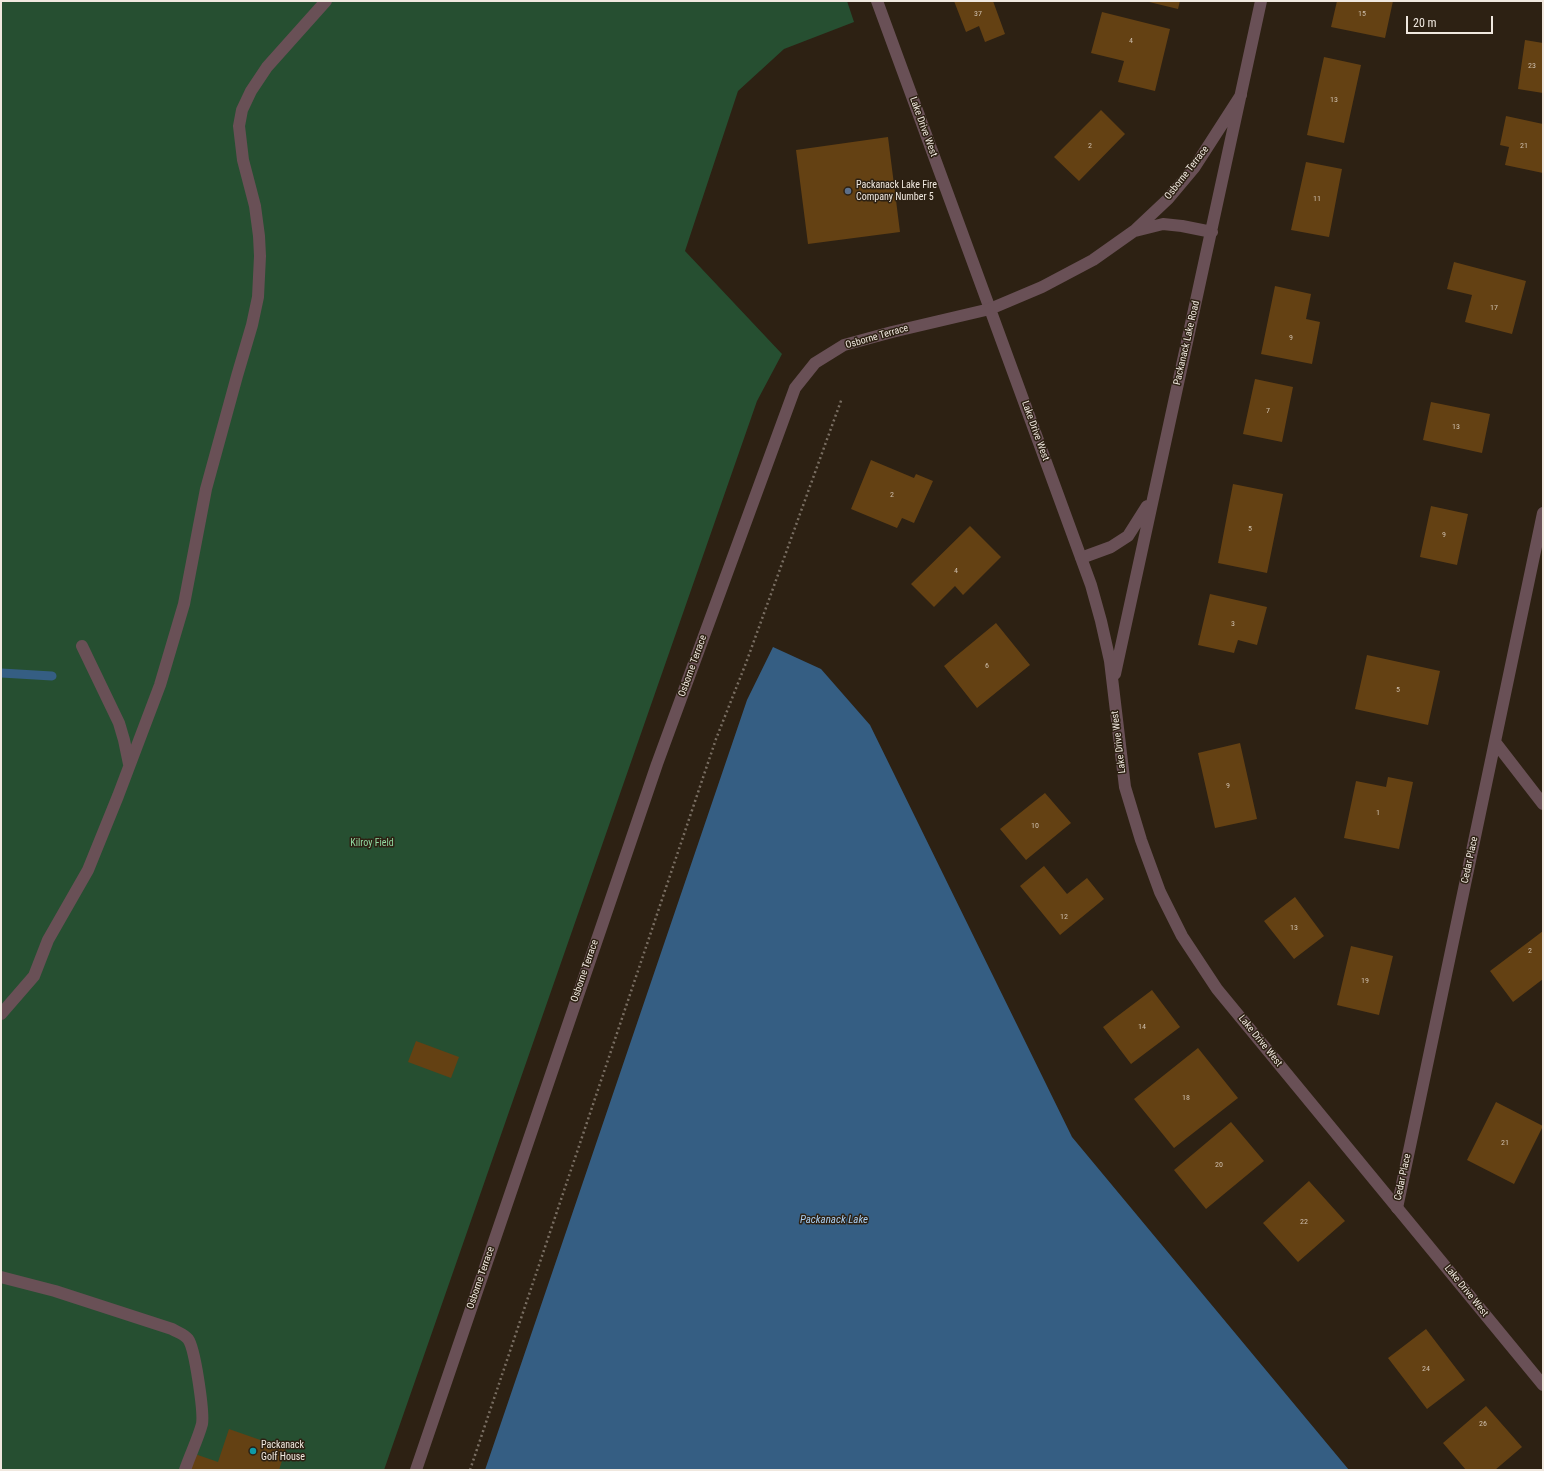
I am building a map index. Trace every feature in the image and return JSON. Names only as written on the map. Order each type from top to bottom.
[{"type":"street","points":[[1,1014],[34,976],[48,940],[88,870],[160,685],[184,604],[206,489],[252,325],[258,297],[260,256],[259,236],[255,206],[243,160],[239,126],[242,110],[251,92],[267,67],[326,1]]},
{"type":"street","name":"Lake Drive West","points":[[878,1],[1091,584],[1110,661],[1125,787],[1141,840],[1160,892],[1182,936],[1217,989],[1543,1386]]},
{"type":"street","name":"Packanack Lake Road","points":[[1113,685],[1151,500],[1212,232],[1261,1]]},
{"type":"street","name":"Osborne Terrace","points":[[416,1470],[657,764],[795,388],[815,363],[844,345],[990,309],[1042,286],[1086,263],[1134,231],[1168,200],[1194,168],[1241,95]]},
{"type":"street","points":[[1134,231],[1163,224],[1212,232]]},
{"type":"street","points":[[1081,558],[1111,547],[1128,536],[1151,500]]},
{"type":"street","name":"Cedar Place","points":[[1397,1208],[1543,513]]},
{"type":"street","points":[[82,646],[119,723],[129,764]]},
{"type":"street","points":[[1495,742],[1543,804]]},
{"type":"street","points":[[1,1277],[55,1291],[172,1329],[181,1333],[188,1339],[198,1378],[202,1422],[185,1470]]},
{"type":"path","points":[[470,1470],[716,739],[746,662],[842,398]]},
{"type":"green space","name":"Kilroy Field","points":[[1,1],[847,1],[854,22],[784,49],[738,91],[685,251],[782,354],[757,401],[384,1470],[1,1470]]},
{"type":"water","name":"Packanack Lake","points":[[773,647],[821,669],[870,725],[1072,1137],[1349,1470],[485,1470],[747,700]]},
{"type":"building","points":[[954,1],[993,1],[1005,34],[985,42],[979,26],[966,32]]},
{"type":"building","points":[[1145,1],[1180,1],[1178,9]]},
{"type":"building","points":[[1337,1],[1393,1],[1385,38],[1331,27]]},
{"type":"building","points":[[1102,12],[1170,29],[1155,91],[1118,82],[1124,61],[1091,53]]},
{"type":"building","points":[[1525,40],[1543,43],[1543,93],[1518,89]]},
{"type":"building","points":[[1324,57],[1361,65],[1344,143],[1307,135]]},
{"type":"building","points":[[1101,110],[1125,134],[1079,181],[1054,157]]},
{"type":"building","points":[[1506,116],[1543,124],[1543,173],[1505,165],[1509,147],[1500,145]]},
{"type":"building","name":"Packanack Lake Fire Company Number 5","points":[[888,137],[900,232],[808,244],[796,150]]},
{"type":"building","points":[[1306,162],[1342,169],[1329,237],[1291,230]]},
{"type":"building","points":[[1454,262],[1526,281],[1512,334],[1465,322],[1472,295],[1447,289]]},
{"type":"building","points":[[1275,286],[1311,294],[1306,319],[1320,322],[1312,364],[1261,354]]},
{"type":"building","points":[[1255,379],[1293,387],[1282,442],[1243,434]]},
{"type":"building","points":[[1431,402],[1490,414],[1482,453],[1423,440]]},
{"type":"building","points":[[871,460],[914,478],[916,474],[933,481],[914,523],[902,518],[897,528],[851,509]]},
{"type":"building","points":[[1233,484],[1283,494],[1267,573],[1218,563]]},
{"type":"building","points":[[1431,506],[1468,514],[1457,565],[1420,557]]},
{"type":"building","points":[[970,526],[1001,557],[963,595],[955,586],[934,607],[911,584]]},
{"type":"building","points":[[1210,594],[1267,607],[1257,645],[1238,640],[1234,653],[1198,645]]},
{"type":"building","points":[[996,623],[1030,665],[977,708],[944,666]]},
{"type":"building","points":[[1367,655],[1440,671],[1428,725],[1355,709]]},
{"type":"building","points":[[1240,743],[1257,819],[1215,828],[1198,753]]},
{"type":"building","points":[[1388,777],[1413,782],[1399,849],[1344,838],[1356,781],[1386,787]]},
{"type":"building","points":[[1045,793],[1071,823],[1026,860],[1000,829]]},
{"type":"building","points":[[1044,866],[1067,894],[1087,878],[1104,899],[1060,935],[1020,886]]},
{"type":"building","points":[[1295,897],[1324,936],[1294,959],[1264,921]]},
{"type":"building","points":[[1543,931],[1543,979],[1513,1002],[1490,971]]},
{"type":"building","points":[[1351,946],[1393,956],[1379,1015],[1337,1005]]},
{"type":"building","points":[[1152,990],[1180,1027],[1131,1064],[1103,1027]]},
{"type":"building","points":[[416,1041],[459,1057],[451,1078],[408,1062]]},
{"type":"building","points":[[1198,1048],[1238,1098],[1174,1148],[1134,1099]]},
{"type":"building","points":[[1496,1102],[1543,1126],[1514,1184],[1467,1160]]},
{"type":"building","points":[[1231,1122],[1264,1161],[1206,1209],[1174,1170]]},
{"type":"building","points":[[1309,1181],[1345,1221],[1298,1262],[1263,1223]]},
{"type":"building","points":[[1426,1329],[1465,1380],[1427,1409],[1388,1358]]},
{"type":"building","points":[[1486,1406],[1522,1447],[1495,1470],[1466,1470],[1443,1443]]},
{"type":"building","name":"Packanack Golf House","points":[[229,1429],[286,1449],[279,1470],[189,1470],[195,1454],[218,1462]]},
{"type":"waterway","points":[[1,673],[52,676]]},
{"type":"place","name":"Packanack Lake Fire Company Number 5","points":[[848,191]]},
{"type":"place","name":"Packanack Golf House","points":[[253,1451]]}]
